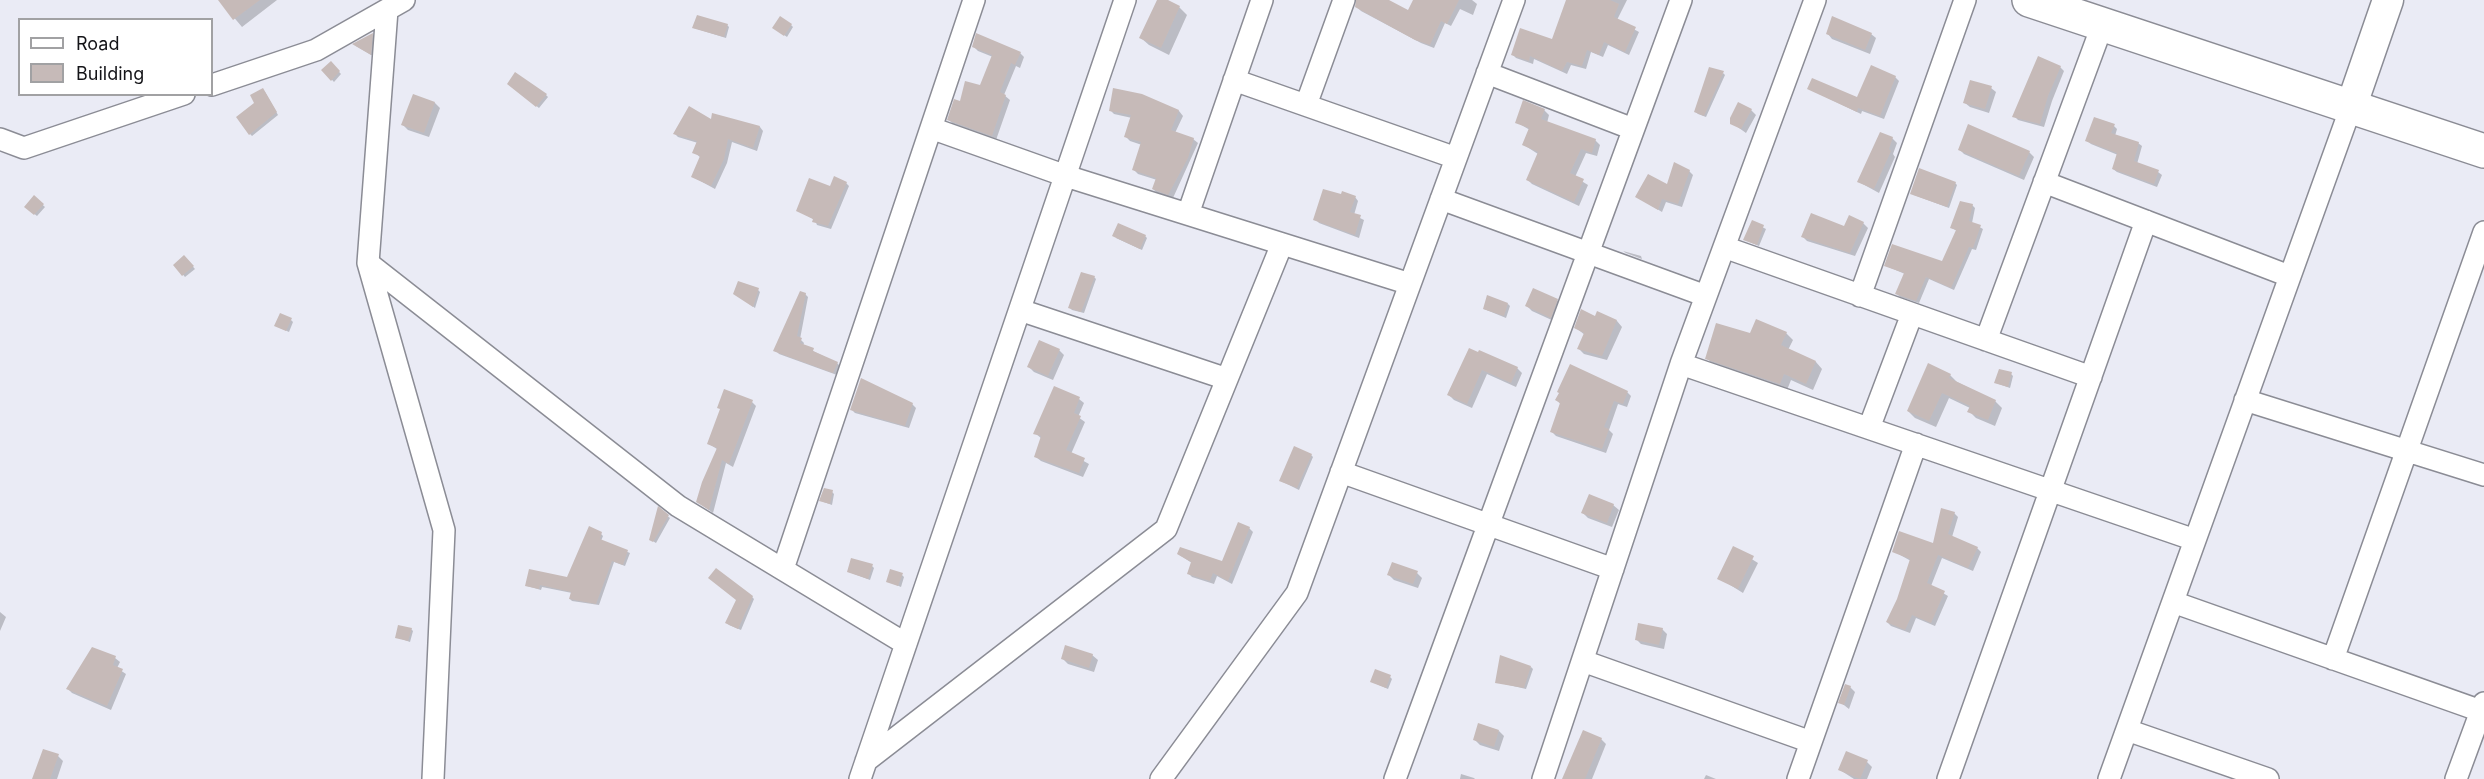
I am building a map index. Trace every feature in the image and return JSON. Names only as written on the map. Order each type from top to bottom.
[{"type":"main road","points":[[2029,0],[2484,152]]},
{"type":"street","points":[[783,569],[974,0]]},
{"type":"street","points":[[863,770],[1125,0]]},
{"type":"street","points":[[1188,214],[1262,0]]},
{"type":"street","points":[[1306,105],[1344,0]]},
{"type":"street","points":[[1161,779],[1297,593],[1514,0]]},
{"type":"street","points":[[1395,779],[1681,0]]},
{"type":"street","points":[[1544,779],[1681,364],[1815,0]]},
{"type":"street","points":[[1860,296],[1965,0]]},
{"type":"street","points":[[2109,779],[2388,0]]},
{"type":"street","points":[[213,85],[316,50],[395,5]]},
{"type":"street","points":[[395,5],[368,262],[444,530],[433,779]]},
{"type":"street","points":[[1986,340],[2103,26]]},
{"type":"street","points":[[1487,73],[1633,129]]},
{"type":"street","points":[[1234,80],[1456,158]]},
{"type":"street","points":[[0,140],[24,148],[178,96]]},
{"type":"street","points":[[931,128],[1066,176],[1410,284]]},
{"type":"street","points":[[2044,182],[2289,276]]},
{"type":"street","points":[[1441,199],[1706,296]]},
{"type":"street","points":[[1948,779],[2146,221]]},
{"type":"street","points":[[2333,659],[2484,232]]},
{"type":"street","points":[[863,770],[1166,529],[1282,244]]},
{"type":"street","points":[[1724,247],[2091,377]]},
{"type":"street","points":[[368,262],[678,506],[906,644]]},
{"type":"street","points":[[1020,310],[1227,379]]},
{"type":"street","points":[[1869,428],[1912,314]]},
{"type":"street","points":[[1681,364],[2195,540]]},
{"type":"street","points":[[2245,400],[2484,475]]},
{"type":"street","points":[[1798,779],[1916,444]]},
{"type":"street","points":[[1341,472],[1613,569]]},
{"type":"street","points":[[2173,602],[2333,659],[2482,707],[2456,779]]},
{"type":"street","points":[[1582,661],[1811,742]]},
{"type":"street","points":[[2127,730],[2268,779]]},
{"type":"building","points":[[218,0],[260,0],[233,20]]},
{"type":"building","points":[[1157,0],[1168,0],[1180,6],[1161,48],[1139,38]]},
{"type":"building","points":[[1356,0],[1389,0],[1408,10],[1413,0],[1459,0],[1447,24],[1441,21],[1430,45],[1415,40],[1355,7]]},
{"type":"building","points":[[1566,0],[1610,0],[1619,4],[1614,17],[1636,27],[1625,52],[1604,42],[1599,55],[1587,50],[1582,66],[1567,62],[1562,71],[1530,56],[1529,61],[1511,55],[1520,28],[1552,39]]},
{"type":"building","points":[[697,15],[728,24],[724,37],[692,28]]},
{"type":"building","points":[[780,16],[792,24],[784,36],[772,28]]},
{"type":"building","points":[[1832,16],[1872,33],[1865,50],[1826,34]]},
{"type":"building","points":[[373,33],[371,55],[352,44]]},
{"type":"building","points":[[976,33],[1021,52],[1015,65],[1011,63],[1000,92],[1006,95],[992,136],[947,120],[954,99],[960,101],[965,81],[980,85],[992,55],[972,47]]},
{"type":"building","points":[[2038,56],[2061,66],[2048,96],[2040,124],[2012,117]]},
{"type":"building","points":[[331,61],[340,71],[331,81],[321,70]]},
{"type":"building","points":[[1871,65],[1896,76],[1880,116],[1858,108],[1857,112],[1807,89],[1812,78],[1857,97]]},
{"type":"building","points":[[1709,67],[1724,71],[1704,116],[1694,112]]},
{"type":"building","points":[[515,72],[547,94],[536,107],[507,84]]},
{"type":"building","points":[[1970,80],[1992,86],[1985,109],[1963,103]]},
{"type":"building","points":[[263,88],[277,112],[249,135],[236,117],[254,103],[250,95]]},
{"type":"building","points":[[1113,88],[1142,94],[1179,110],[1171,130],[1194,138],[1188,158],[1168,195],[1152,189],[1156,178],[1132,170],[1141,142],[1124,137],[1131,115],[1109,111]]},
{"type":"building","points":[[413,94],[435,102],[424,133],[401,125]]},
{"type":"building","points":[[1523,100],[1545,109],[1541,119],[1596,139],[1592,153],[1581,149],[1570,173],[1584,179],[1574,202],[1526,180],[1538,152],[1522,145],[1529,128],[1515,123]]},
{"type":"building","points":[[1738,102],[1752,109],[1741,129],[1730,124],[1730,118]]},
{"type":"building","points":[[689,106],[711,119],[712,113],[760,126],[753,148],[728,139],[724,159],[711,186],[691,177],[700,156],[692,153],[697,141],[673,134]]},
{"type":"building","points":[[2094,117],[2115,124],[2111,133],[2139,142],[2134,161],[2159,170],[2154,184],[2112,169],[2117,153],[2085,141]]},
{"type":"building","points":[[1968,124],[2030,151],[2019,176],[1958,150]]},
{"type":"building","points":[[1880,132],[1893,137],[1889,149],[1891,151],[1874,189],[1857,182]]},
{"type":"building","points":[[1674,162],[1690,170],[1678,204],[1662,199],[1658,210],[1635,197],[1648,174],[1667,184]]},
{"type":"building","points":[[1919,168],[1956,182],[1947,207],[1910,194]]},
{"type":"building","points":[[834,176],[847,182],[828,226],[812,222],[813,219],[796,211],[809,178],[830,186]]},
{"type":"building","points":[[1323,189],[1341,194],[1342,191],[1356,196],[1350,212],[1361,215],[1355,235],[1313,220]]},
{"type":"building","points":[[34,195],[44,204],[34,215],[24,207]]},
{"type":"building","points":[[1960,201],[1973,204],[1969,221],[1981,225],[1973,248],[1969,247],[1951,288],[1926,277],[1916,301],[1895,294],[1904,273],[1884,266],[1892,244],[1942,261],[1956,230],[1950,228]]},
{"type":"building","points":[[1811,213],[1844,226],[1849,215],[1864,222],[1850,253],[1801,237]]},
{"type":"building","points":[[1752,220],[1764,225],[1757,245],[1743,240]]},
{"type":"building","points":[[1118,223],[1146,235],[1140,249],[1112,236]]},
{"type":"building","points":[[184,255],[194,266],[182,276],[173,265]]},
{"type":"building","points":[[1081,272],[1095,276],[1081,312],[1068,308]]},
{"type":"building","points":[[738,281],[759,288],[753,307],[733,294]]},
{"type":"building","points":[[1533,288],[1558,299],[1551,318],[1525,306]]},
{"type":"building","points":[[800,291],[806,293],[797,336],[802,338],[800,343],[838,362],[833,373],[773,351]]},
{"type":"building","points":[[1487,295],[1508,303],[1504,316],[1483,309]]},
{"type":"building","points":[[1581,309],[1595,316],[1597,311],[1617,320],[1602,356],[1577,349],[1584,333],[1574,328]]},
{"type":"building","points":[[280,313],[292,318],[286,331],[274,326]]},
{"type":"building","points":[[1756,319],[1787,332],[1781,345],[1816,361],[1806,384],[1784,374],[1780,384],[1705,359],[1716,323],[1750,333]]},
{"type":"building","points":[[1039,340],[1060,349],[1048,376],[1027,367]]},
{"type":"building","points":[[1469,348],[1518,367],[1511,383],[1482,370],[1467,404],[1447,395]]},
{"type":"building","points":[[1928,363],[1951,374],[1949,378],[1996,400],[1988,420],[1967,412],[1970,406],[1942,393],[1929,421],[1907,411]]},
{"type":"building","points":[[1570,364],[1628,391],[1623,404],[1614,401],[1604,427],[1609,429],[1602,449],[1550,432],[1560,403],[1555,400],[1559,393],[1557,392]]},
{"type":"building","points":[[1999,369],[2012,372],[2008,387],[1994,383]]},
{"type":"building","points":[[861,378],[913,403],[905,426],[850,410]]},
{"type":"building","points":[[1054,386],[1080,397],[1074,413],[1081,416],[1066,450],[1085,458],[1079,473],[1034,457],[1041,436],[1033,434]]},
{"type":"building","points":[[724,389],[753,400],[729,464],[722,460],[709,510],[696,502],[717,448],[707,444],[720,409],[717,408]]},
{"type":"building","points":[[1294,446],[1312,454],[1297,488],[1279,481]]},
{"type":"building","points":[[824,488],[833,490],[830,504],[819,501]]},
{"type":"building","points":[[1589,494],[1614,504],[1607,523],[1581,513]]},
{"type":"building","points":[[658,506],[669,515],[653,542],[649,540]]},
{"type":"building","points":[[1941,508],[1955,512],[1948,534],[1978,547],[1968,568],[1938,555],[1927,583],[1945,591],[1931,623],[1912,615],[1905,630],[1886,622],[1897,599],[1910,559],[1892,552],[1899,531],[1933,543]]},
{"type":"building","points":[[1238,522],[1250,527],[1228,581],[1213,573],[1210,581],[1187,574],[1191,562],[1177,554],[1180,547],[1222,561]]},
{"type":"building","points":[[589,526],[602,532],[600,539],[628,550],[623,565],[612,561],[596,604],[569,599],[571,592],[540,585],[539,589],[525,586],[529,569],[567,577]]},
{"type":"building","points":[[1733,546],[1754,556],[1738,589],[1717,579]]},
{"type":"building","points":[[851,558],[873,564],[868,579],[847,572]]},
{"type":"building","points":[[1392,562],[1418,571],[1413,584],[1387,575]]},
{"type":"building","points":[[716,568],[753,596],[738,629],[725,623],[736,600],[708,578]]},
{"type":"building","points":[[890,569],[903,573],[898,586],[886,582]]},
{"type":"building","points":[[1638,623],[1663,628],[1659,645],[1635,640]]},
{"type":"building","points":[[398,625],[412,628],[408,641],[395,638]]},
{"type":"building","points":[[1065,645],[1093,654],[1089,668],[1061,659]]},
{"type":"building","points":[[92,647],[116,656],[113,665],[123,669],[107,706],[66,689]]},
{"type":"building","points":[[1500,655],[1531,666],[1524,688],[1495,683]]},
{"type":"building","points":[[1375,669],[1391,675],[1386,688],[1370,682]]},
{"type":"building","points":[[1845,684],[1851,686],[1844,705],[1838,703]]},
{"type":"building","points":[[1478,723],[1499,730],[1494,747],[1473,740]]},
{"type":"building","points":[[1583,730],[1602,738],[1585,779],[1562,779]]},
{"type":"building","points":[[43,749],[59,754],[50,779],[32,779]]},
{"type":"building","points":[[1846,751],[1868,760],[1860,779],[1838,770]]}]
